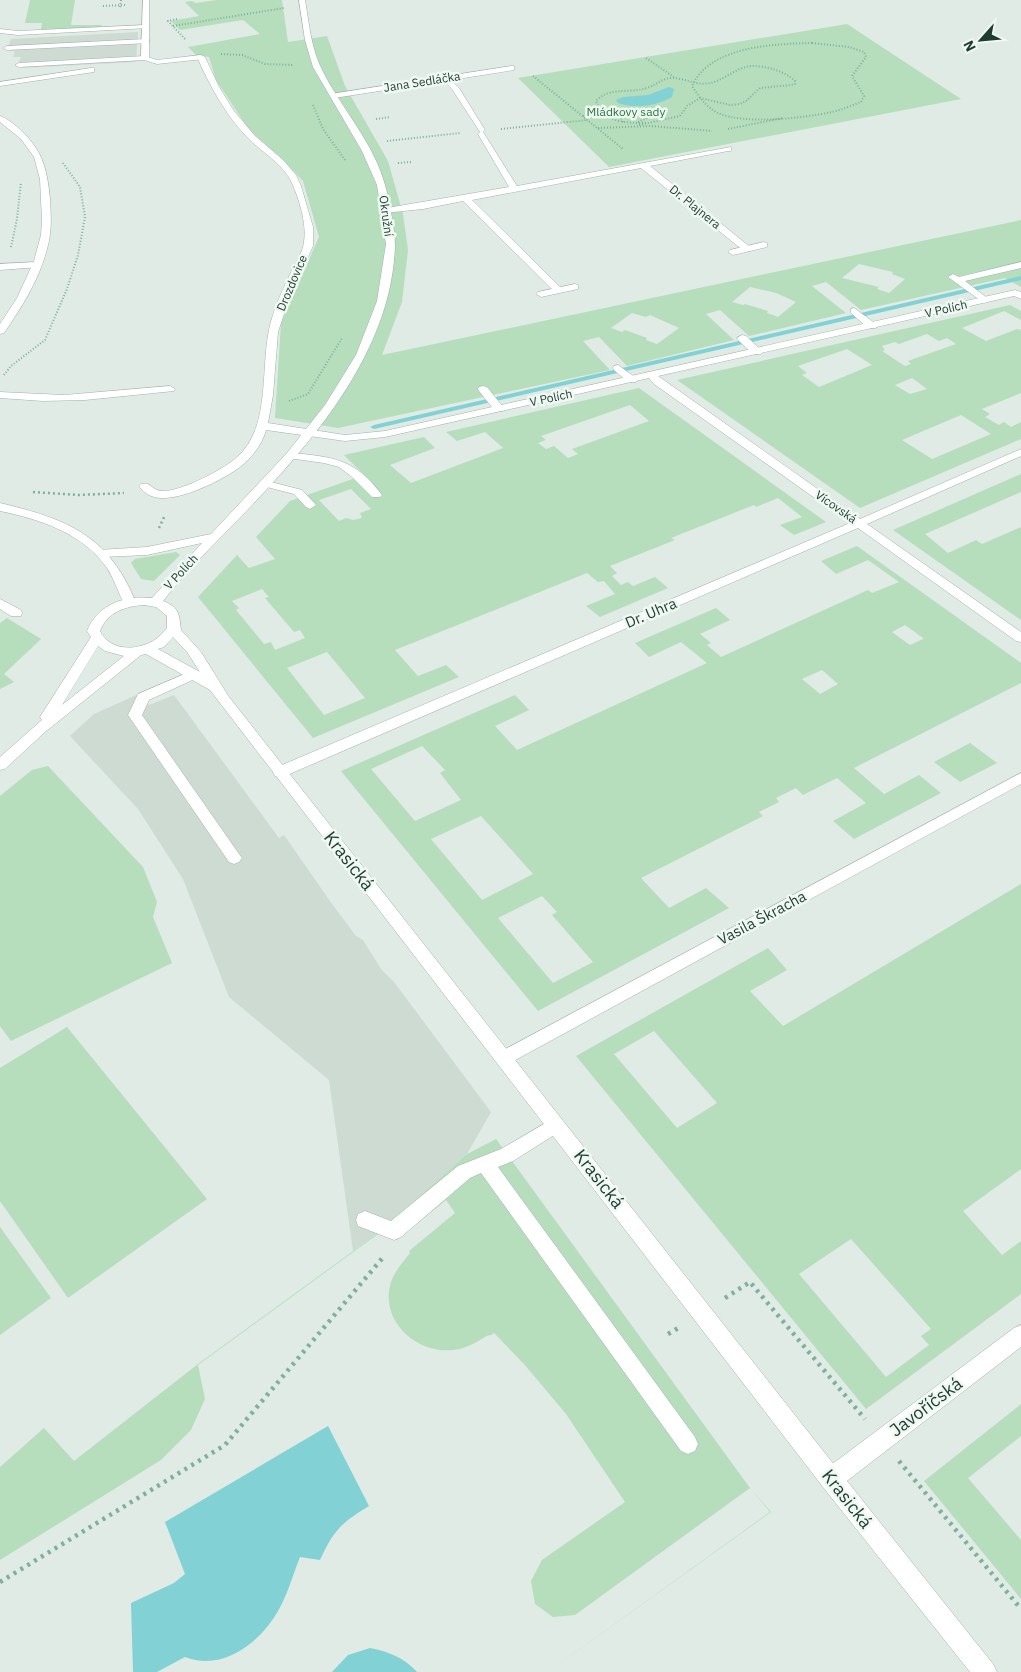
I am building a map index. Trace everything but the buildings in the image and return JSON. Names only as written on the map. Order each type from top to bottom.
[{"type":"street","points":[[145,58],[146,0]]},
{"type":"street","name":"Okružní","points":[[302,0],[315,63],[373,166],[380,183],[387,211],[388,257],[384,287],[364,346],[346,381],[311,432]]},
{"type":"street","points":[[0,31],[18,33],[146,27]]},
{"type":"street","points":[[7,48],[146,41]]},
{"type":"street","points":[[19,65],[145,58],[157,62],[201,56]]},
{"type":"street","name":"Drozdovice","points":[[147,488],[159,495],[173,494],[217,478],[232,469],[245,457],[263,426],[267,408],[273,328],[308,246],[310,226],[296,182],[282,164],[248,134],[222,102],[214,89],[201,56]]},
{"type":"street","points":[[0,84],[135,64],[145,58]]},
{"type":"street","name":"Jana Sedláčka","points":[[334,96],[511,68]]},
{"type":"street","points":[[446,79],[455,88],[514,189]]},
{"type":"street","points":[[0,118],[29,143],[40,162],[43,171],[46,212],[46,234],[27,290],[0,331]]},
{"type":"street","points":[[387,211],[415,208],[728,149]]},
{"type":"street","name":"Dr. Plajnera","points":[[643,165],[747,249]]},
{"type":"street","points":[[465,198],[558,290]]},
{"type":"street","points":[[733,252],[764,246]]},
{"type":"street","points":[[3,267],[36,265]]},
{"type":"street","points":[[982,298],[957,280],[1021,265]]},
{"type":"street","points":[[540,294],[575,287]]},
{"type":"street","name":"V Polích","points":[[155,603],[169,585],[267,484],[311,432],[341,438],[362,438],[394,433],[625,374],[652,375],[754,349],[982,298],[1018,295]]},
{"type":"street","points":[[854,311],[869,323]]},
{"type":"street","points":[[742,338],[754,349]]},
{"type":"street","name":"Vícovská","points":[[652,375],[658,382],[1021,638]]},
{"type":"street","points":[[0,395],[42,399],[99,398],[170,389]]},
{"type":"street","points":[[483,389],[497,406]]},
{"type":"street","points":[[263,426],[311,432]]},
{"type":"street","name":"Dr. Uhra","points":[[280,772],[860,524],[1021,452]]},
{"type":"street","points":[[292,456],[328,460],[342,465],[352,471],[376,494]]},
{"type":"street","points":[[267,484],[298,492],[310,505]]},
{"type":"street","points":[[0,507],[33,515],[60,525],[83,538],[102,553],[118,573],[130,602]]},
{"type":"street","points":[[102,553],[148,551],[215,537]]},
{"type":"street","points":[[40,729],[96,639],[94,633],[95,626],[99,619],[115,607],[130,602],[155,603]]},
{"type":"street","points":[[0,603],[16,613]]},
{"type":"street","name":"Krasická","points":[[155,603],[169,610],[174,616],[174,629],[204,665],[213,686],[556,1124],[977,1669]]},
{"type":"street","points":[[0,765],[40,729],[142,651],[160,644],[174,629]]},
{"type":"street","name":"Krasická","points":[[96,639],[112,650],[142,651],[194,674],[213,686]]},
{"type":"street","points":[[194,674],[143,697],[135,715],[234,858]]},
{"type":"street","name":"Vasila Škracha","points":[[504,1058],[1021,778]]},
{"type":"street","points":[[366,1220],[394,1231],[464,1172],[507,1155],[556,1124]]},
{"type":"street","points":[[485,1164],[688,1444]]},
{"type":"street","name":"Javoříčská","points":[[831,1479],[1021,1335]]},
{"type":"path","points":[[173,26],[284,8]]},
{"type":"path","points":[[177,19],[168,21],[186,40],[178,41]]},
{"type":"path","points":[[726,129],[783,118],[833,112],[861,102],[864,96],[852,76],[866,58],[864,52],[847,45],[834,43],[815,42],[769,46],[717,59],[696,76],[692,86],[698,98],[704,105],[714,111],[729,117],[783,118]]},
{"type":"path","points":[[201,56],[234,54],[265,64],[293,65]]},
{"type":"path","points":[[646,58],[674,78]]},
{"type":"path","points":[[631,127],[646,124],[680,116],[691,100],[698,98],[728,104],[744,103],[759,89],[788,87],[795,84],[795,81],[775,69],[755,66],[737,68],[722,80],[711,84],[693,83],[674,78],[661,78],[650,88],[617,91],[599,96],[596,101],[602,112],[610,119],[646,124]]},
{"type":"path","points":[[533,76],[625,150]]},
{"type":"path","points":[[309,97],[323,129],[347,164]]},
{"type":"path","points":[[626,122],[620,119],[620,116],[628,111]]},
{"type":"path","points":[[582,116],[602,112],[640,111],[663,120]]},
{"type":"path","points":[[630,123],[643,121],[647,118],[645,113]]},
{"type":"path","points":[[376,119],[390,117]]},
{"type":"path","points":[[598,128],[631,127],[716,131]]},
{"type":"path","points":[[398,163],[412,162]]},
{"type":"path","points":[[3,267],[17,219],[22,174]]},
{"type":"path","points":[[308,394],[342,336]]},
{"type":"path","points":[[26,491],[79,494],[147,488]]},
{"type":"path","points":[[159,533],[161,522],[167,510]]},
{"type":"path","points":[[0,1582],[225,1445],[397,1240],[394,1231]]},
{"type":"shaded area","points":[[138,32],[136,62],[23,68],[19,62],[21,57],[13,57],[15,51],[10,51],[9,44],[11,39]]},
{"type":"shaded area","points":[[141,693],[149,705],[174,695],[279,838],[284,835],[332,904],[356,936],[363,940],[381,969],[394,982],[491,1112],[467,1154],[378,1233],[353,1251],[329,1080],[229,997],[183,879],[138,809],[70,736],[94,714]]},
{"type":"green space","points":[[30,0],[75,0],[71,25],[102,25],[101,28],[41,31],[42,23],[25,23]]},
{"type":"green space","points":[[217,0],[282,0],[288,42],[327,36],[345,86],[388,161],[403,214],[408,250],[402,302],[382,355],[1021,220],[1021,287],[1005,278],[861,310],[826,282],[812,286],[846,313],[749,336],[720,310],[706,314],[734,340],[627,366],[599,337],[583,341],[610,370],[338,428],[275,418],[281,323],[319,237],[303,181],[279,156],[249,130],[216,80],[209,57],[196,55],[188,47],[260,34],[243,20],[180,30],[171,21],[199,16],[185,2],[192,1],[196,3]],"holes":[[[859,264],[893,272],[892,274],[905,279],[889,293],[877,289],[879,287],[842,278]],[[750,287],[776,293],[796,302],[778,317],[767,313],[768,311],[732,302]],[[632,313],[646,317],[650,315],[679,328],[657,344],[625,330],[622,332],[611,328]]]},
{"type":"green space","name":"Mládkovy sady","points":[[847,24],[961,99],[609,167],[518,78]]},
{"type":"green space","points":[[1010,305],[1021,311],[1021,320],[1004,311],[962,328],[986,341],[1017,329],[1021,330],[1021,393],[982,409],[990,414],[985,417],[999,425],[1004,422],[1011,427],[1021,422],[1021,439],[860,508],[677,380]],"holes":[[[927,334],[939,341],[947,338],[956,344],[908,361],[911,364],[905,366],[882,351],[885,350],[882,346],[895,342],[899,344]],[[847,349],[872,365],[819,387],[802,375],[807,373],[798,366]],[[912,378],[927,389],[910,394],[895,385]],[[961,415],[991,434],[932,459],[902,440]]]},
{"type":"green space","points":[[639,388],[826,522],[794,535],[780,525],[802,517],[778,498],[756,507],[754,505],[671,538],[675,540],[610,566],[617,573],[612,576],[621,585],[628,582],[633,586],[655,577],[668,588],[600,617],[586,606],[615,594],[604,581],[598,582],[587,573],[395,650],[418,676],[446,665],[459,677],[313,738],[198,597],[237,555],[249,568],[275,559],[256,537],[290,501],[364,475],[344,455],[424,437],[435,448],[390,465],[411,483],[503,448],[485,432],[457,441],[446,432]],"holes":[[[630,405],[649,421],[572,449],[578,454],[568,458],[554,446],[546,449],[538,443],[546,440],[541,436]],[[351,489],[371,509],[360,513],[362,518],[353,520],[346,518],[339,521],[319,500]],[[262,589],[269,597],[265,598],[294,632],[300,630],[305,638],[275,650],[271,642],[264,644],[236,610],[239,608],[232,601]],[[327,652],[365,698],[324,715],[287,668]]]},
{"type":"green space","points":[[1021,474],[1021,492],[925,534],[948,553],[976,540],[982,544],[1021,527],[1021,620],[893,530]]},
{"type":"green space","points":[[857,546],[1021,663],[1021,683],[854,768],[884,794],[919,775],[941,793],[854,839],[833,821],[866,803],[837,778],[803,795],[796,788],[776,798],[779,802],[759,812],[763,816],[641,878],[669,908],[706,888],[729,908],[538,1011],[341,771],[515,695],[529,710],[495,726],[517,750],[707,663],[681,642],[649,657],[635,643],[716,608],[730,620],[700,634],[711,643],[707,645],[721,657],[868,590],[872,593],[899,582],[868,560],[836,574],[821,561]],"holes":[[[905,625],[923,639],[910,645],[892,632]],[[822,670],[838,684],[820,694],[802,679]],[[422,746],[445,770],[440,773],[461,800],[415,821],[371,769]],[[481,816],[533,874],[482,900],[431,839]],[[542,896],[557,912],[552,915],[593,962],[553,983],[498,918]]]},
{"type":"green space","points":[[176,552],[180,555],[154,581],[141,579],[131,563],[135,559]]},
{"type":"green space","points":[[7,618],[41,639],[4,674],[14,682],[0,689],[0,623]]},
{"type":"green space","points":[[970,743],[997,763],[960,782],[934,762]]},
{"type":"green space","points":[[48,766],[143,867],[157,902],[153,917],[172,963],[11,1041],[0,1026],[0,796],[32,770]]},
{"type":"green space","points":[[1021,884],[1021,1169],[963,1211],[1002,1255],[1021,1241],[1021,1294],[866,1409],[576,1056],[768,948],[787,970],[750,991],[783,1026]],"holes":[[[654,1031],[717,1103],[677,1128],[614,1054]],[[851,1239],[931,1329],[921,1336],[929,1345],[886,1377],[799,1274]]]},
{"type":"green space","points":[[67,1027],[207,1199],[68,1298],[0,1201],[0,1068]]},
{"type":"green space","points":[[496,1139],[750,1488],[575,1615],[553,1617],[535,1604],[531,1581],[542,1560],[625,1502],[566,1414],[524,1364],[494,1333],[462,1348],[439,1350],[414,1340],[404,1332],[396,1321],[390,1309],[391,1282],[397,1270],[410,1253],[409,1251],[455,1213],[446,1200],[397,1240],[378,1234],[198,1365],[205,1399],[191,1430],[161,1460],[0,1560],[0,1467],[44,1428],[74,1461],[198,1364],[378,1233],[467,1154]]},
{"type":"green space","points":[[0,1227],[51,1298],[0,1335]]},
{"type":"green space","points":[[1021,1404],[1021,1436],[968,1478],[1021,1540],[1021,1599],[924,1481]]},
{"type":"green space","points":[[750,1488],[771,1512],[548,1672],[770,1512]]},
{"type":"water","points":[[669,87],[674,89],[672,97],[659,103],[632,106],[618,103],[616,100],[623,97],[648,95]]},
{"type":"water","points":[[328,1426],[369,1506],[339,1528],[320,1560],[300,1557],[288,1591],[278,1611],[261,1634],[239,1652],[213,1661],[199,1661],[185,1657],[157,1672],[133,1672],[131,1603],[174,1583],[185,1574],[165,1522]]},
{"type":"water","points":[[370,1648],[395,1656],[406,1662],[417,1672],[332,1672],[348,1655]]},
{"type":"waterway","points":[[374,427],[1021,278]]}]
